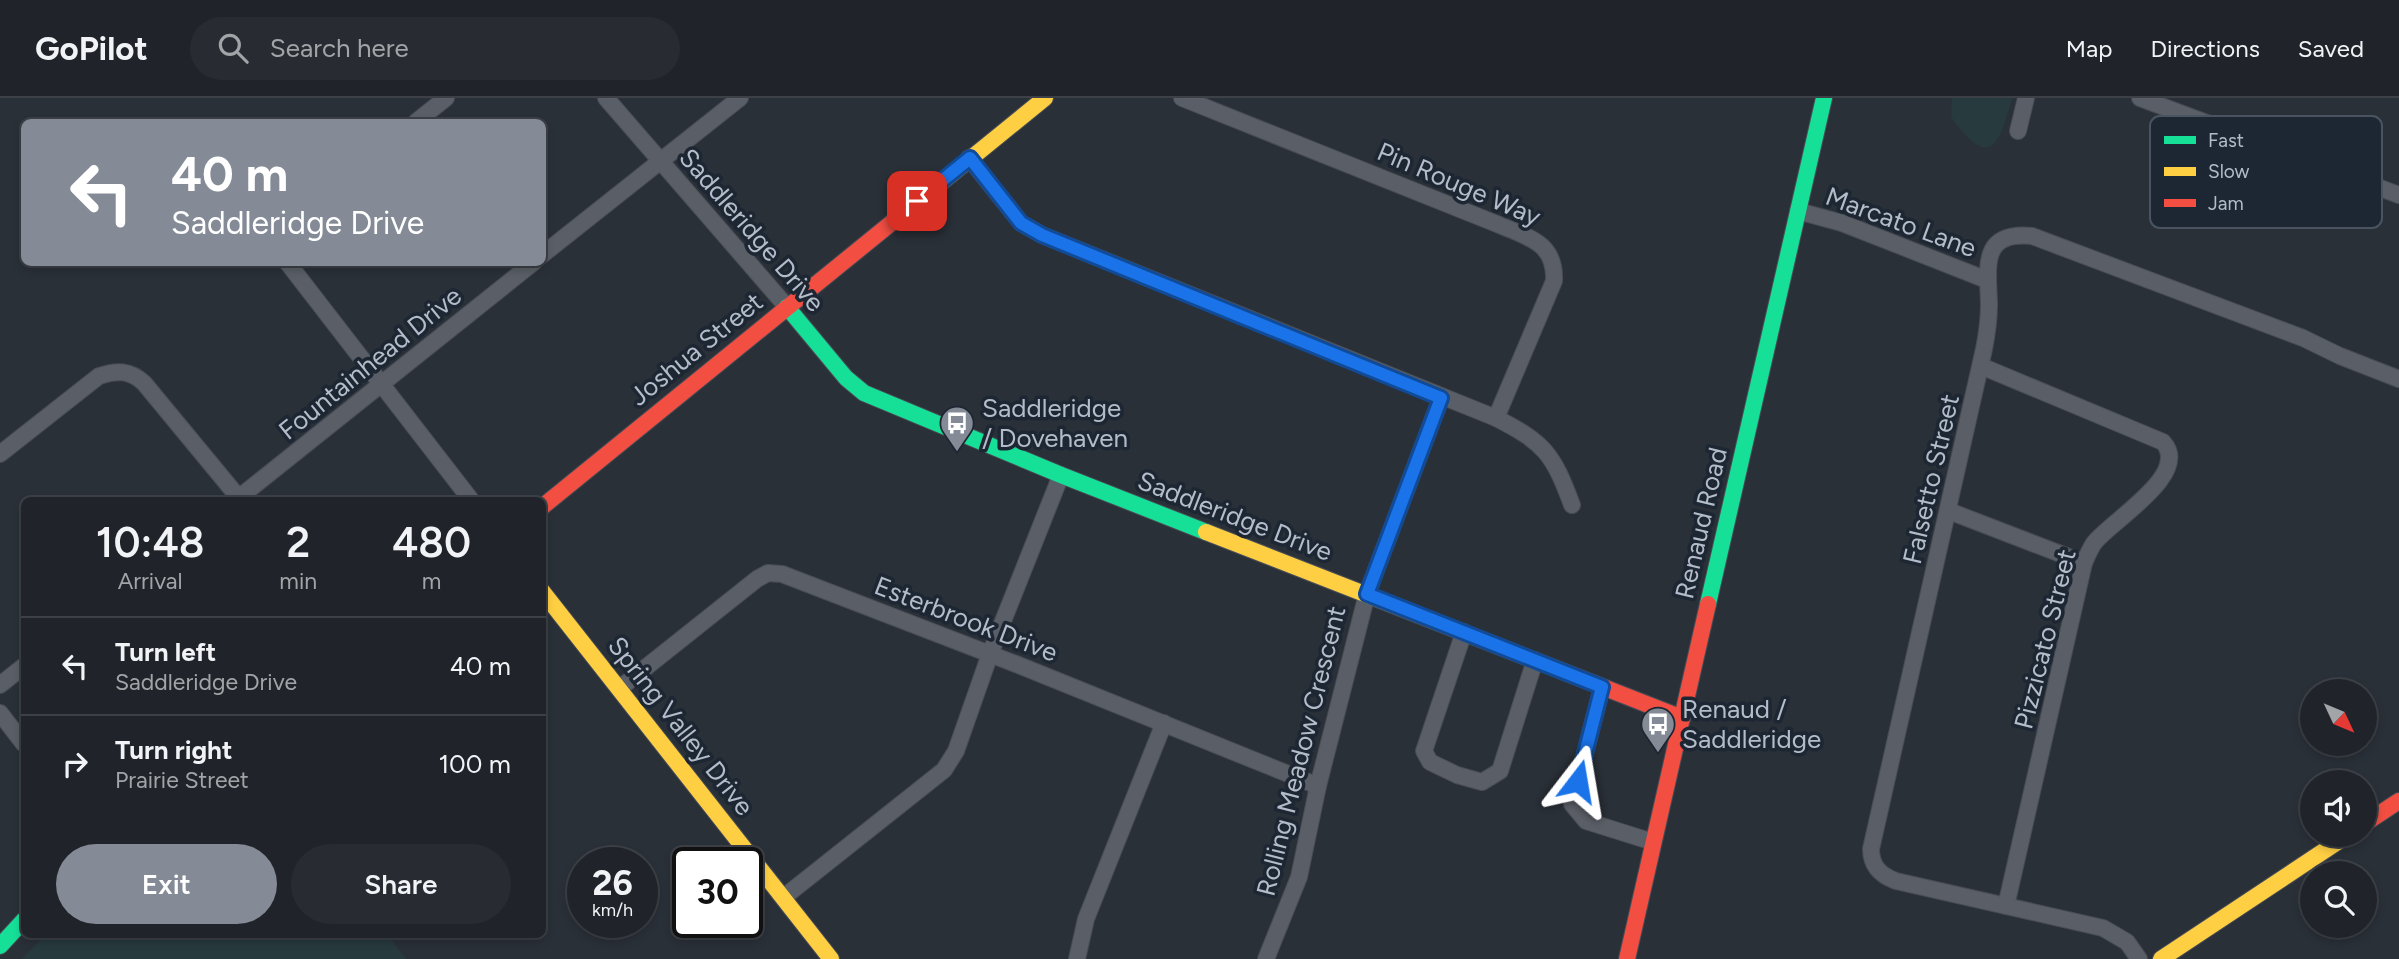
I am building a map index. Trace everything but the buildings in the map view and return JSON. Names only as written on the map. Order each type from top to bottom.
[{"type":"street","points":[[420,119],[446,98]]},
{"type":"street","name":"Saddleridge Drive","points":[[606,98],[846,378],[864,393],[1061,475],[1682,718]]},
{"type":"street","points":[[546,253],[740,98]]},
{"type":"street","name":"Joshua Street","points":[[546,504],[1045,98]]},
{"type":"street","name":"Pin Rouge Way","points":[[1182,98],[1497,224],[1537,242],[1548,251],[1555,267],[1554,281],[1496,418]]},
{"type":"street","name":"Renaud Road","points":[[1627,959],[1824,98]]},
{"type":"street","points":[[2018,131],[2026,98]]},
{"type":"street","points":[[2140,98],[2188,116]]},
{"type":"street","points":[[970,158],[1021,223],[1042,235],[1496,418],[1527,434],[1547,452],[1561,475],[1572,505]]},
{"type":"street","points":[[2382,189],[2399,195]]},
{"type":"street","name":"Marcato Lane","points":[[1798,211],[1842,223],[1987,279]]},
{"type":"street","name":"Falsetto Street","points":[[2139,959],[2127,942],[2103,928],[1892,880],[1875,866],[1871,856],[1981,366],[1988,319],[1987,265],[1991,252],[1998,242],[2007,236],[2032,236],[2303,338],[2399,379]]},
{"type":"street","points":[[290,266],[469,497]]},
{"type":"street","name":"Fountainhead Drive","points":[[240,497],[529,266]]},
{"type":"street","name":"Pizzicato Street","points":[[1981,366],[2163,442],[2169,449],[2171,459],[2166,473],[2155,487],[2094,543],[2084,563],[2006,906]]},
{"type":"street","points":[[0,454],[99,376],[113,371],[124,372],[135,375],[144,383],[235,497]]},
{"type":"street","name":"Rolling Meadow Crescent","points":[[1266,959],[1299,877],[1318,786],[1367,594],[1441,398]]},
{"type":"street","points":[[784,897],[944,770],[956,751],[990,654],[1061,475]]},
{"type":"street","points":[[1949,511],[2084,563]]},
{"type":"street","name":"Esterbrook Drive","points":[[620,688],[757,579],[768,573],[782,573],[1318,786]]},
{"type":"street","name":"Spring Valley Drive","points":[[546,596],[831,959]]},
{"type":"street","points":[[1464,632],[1424,751],[1430,762],[1457,775],[1482,782],[1500,771],[1535,660]]},
{"type":"street","points":[[0,685],[21,668]]},
{"type":"street","points":[[1602,687],[1573,804],[1586,821],[1653,842]]},
{"type":"street","points":[[0,713],[21,740]]},
{"type":"street","points":[[1077,959],[1086,919],[1164,723]]},
{"type":"street","points":[[2377,815],[2399,801]]},
{"type":"street","points":[[2161,959],[2330,847]]},
{"type":"street","points":[[0,946],[21,923]]},
{"type":"green space","points":[[1952,98],[2012,98],[2002,130],[1991,146],[1983,147],[1975,143],[1951,117]]},
{"type":"green space","points":[[42,938],[389,938],[406,959],[22,959]]},
{"type":"traffic: fast","points":[[1708,604],[1824,98]]},
{"type":"traffic: fast","points":[[787,307],[846,378],[864,393],[1206,532]]},
{"type":"traffic: fast","points":[[0,946],[21,923]]},
{"type":"traffic: slow","points":[[943,181],[1045,98]]},
{"type":"traffic: slow","points":[[1206,532],[1567,673]]},
{"type":"traffic: slow","points":[[546,596],[831,959]]},
{"type":"traffic: slow","points":[[2161,959],[2330,847]]},
{"type":"traffic: jam","points":[[546,504],[943,181]]},
{"type":"traffic: jam","points":[[1627,959],[1708,604]]},
{"type":"traffic: jam","points":[[1567,673],[1682,718]]},
{"type":"traffic: jam","points":[[2377,815],[2399,801]]},
{"type":"place","name":"Saddleridge / Dovehaven","points":[[957,453]]},
{"type":"place","name":"Renaud / Saddleridge","points":[[1658,754]]},
{"type":"route","points":[[917,201],[970,158],[1021,223],[1042,235],[1441,398],[1367,594],[1602,687],[1578,781]]}]
